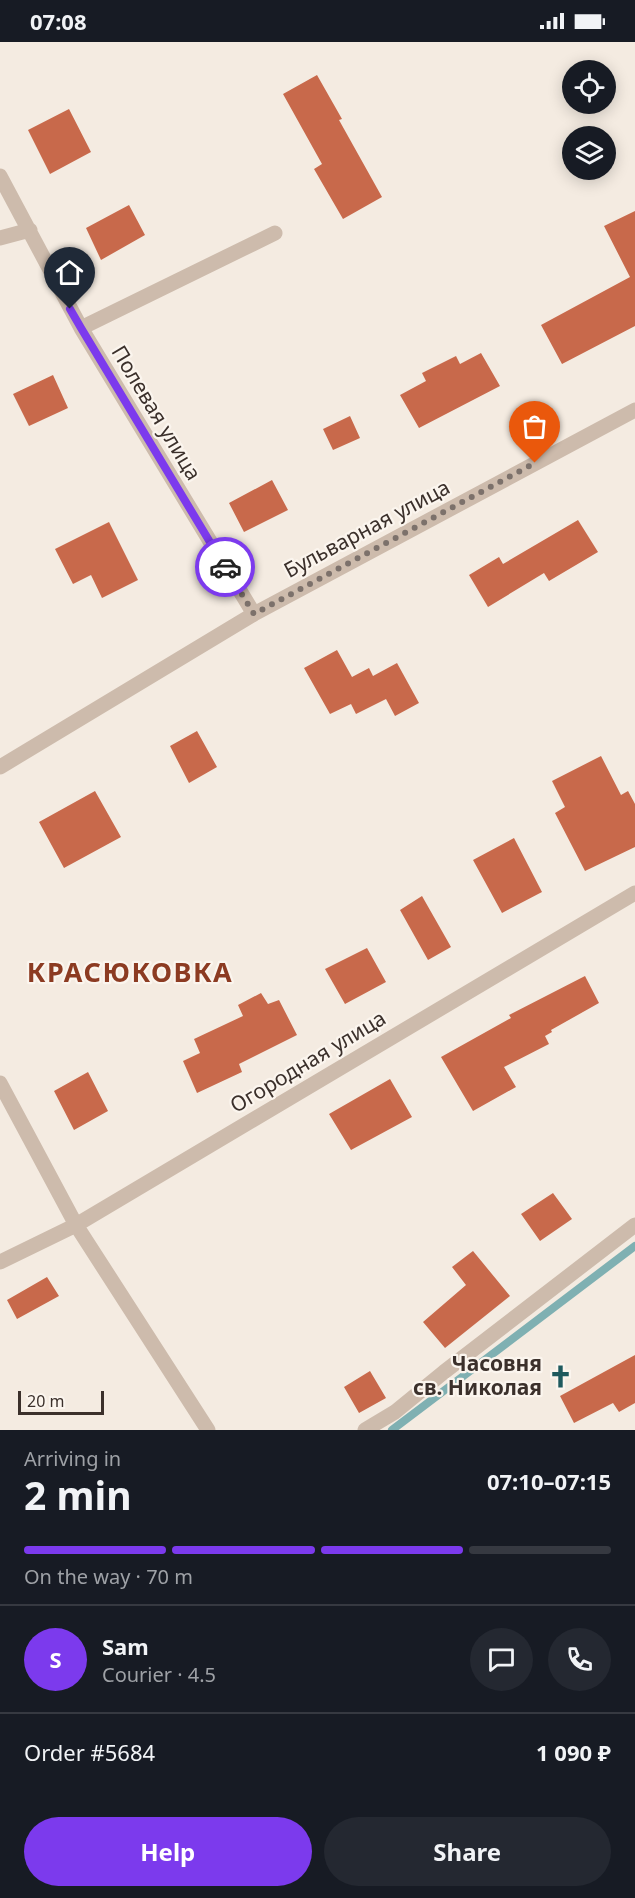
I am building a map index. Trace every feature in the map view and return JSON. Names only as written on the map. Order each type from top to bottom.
[{"type":"street","name":"Полевая улица","points":[[0,176],[81,328],[254,614]]},
{"type":"street","points":[[0,238],[30,230]]},
{"type":"street","points":[[81,328],[275,233]]},
{"type":"street","name":"Бульварная улица","points":[[0,767],[254,614],[635,410]]},
{"type":"street","name":"Огородная улица","points":[[0,1262],[76,1225],[635,893]]},
{"type":"street","points":[[0,1083],[76,1225],[208,1430]]},
{"type":"street","points":[[365,1430],[395,1412],[635,1225]]},
{"type":"building","points":[[317,75],[382,197],[343,219],[314,169],[322,164],[283,94]]},
{"type":"building","points":[[69,109],[91,152],[50,174],[28,130]]},
{"type":"building","points":[[129,205],[145,235],[101,260],[86,228]]},
{"type":"building","points":[[635,211],[635,326],[562,364],[541,325],[630,277],[604,226]]},
{"type":"building","points":[[481,353],[500,386],[419,428],[400,395],[426,381],[422,373],[456,356],[460,364]]},
{"type":"building","points":[[53,375],[68,408],[29,426],[13,394]]},
{"type":"building","points":[[350,416],[360,438],[333,450],[323,429]]},
{"type":"building","points":[[272,480],[288,510],[244,532],[229,503]]},
{"type":"building","points":[[578,520],[598,552],[549,581],[544,573],[488,607],[469,575],[499,557],[503,564]]},
{"type":"building","points":[[109,522],[138,580],[102,598],[91,575],[73,584],[55,549]]},
{"type":"building","points":[[337,650],[352,677],[369,668],[373,676],[397,663],[419,703],[395,716],[386,699],[356,714],[351,704],[330,714],[304,668]]},
{"type":"building","points":[[197,731],[217,767],[189,783],[170,746]]},
{"type":"building","points":[[601,756],[621,795],[628,791],[635,804],[635,847],[585,871],[555,813],[565,807],[552,781]]},
{"type":"building","points":[[95,791],[121,837],[64,868],[39,822]]},
{"type":"building","points":[[514,838],[542,892],[502,913],[473,860]]},
{"type":"building","points":[[422,896],[451,947],[428,960],[400,910]]},
{"type":"building","points":[[367,948],[386,982],[345,1004],[325,969]]},
{"type":"building","points":[[585,976],[599,1003],[551,1030],[552,1032],[545,1036],[549,1044],[504,1067],[516,1087],[473,1111],[441,1057],[511,1018],[509,1015]]},
{"type":"building","points":[[261,993],[268,1004],[279,1000],[297,1035],[239,1064],[242,1072],[197,1093],[183,1061],[200,1053],[194,1039],[243,1016],[238,1005]]},
{"type":"building","points":[[88,1072],[108,1111],[74,1130],[54,1091]]},
{"type":"building","points":[[390,1079],[412,1117],[351,1150],[329,1114]]},
{"type":"building","points":[[553,1193],[572,1219],[540,1241],[521,1214]]},
{"type":"building","points":[[473,1251],[510,1296],[445,1348],[423,1322],[466,1285],[452,1267]]},
{"type":"building","points":[[47,1277],[59,1296],[17,1319],[7,1300]]},
{"type":"building","points":[[635,1355],[635,1403],[619,1412],[613,1403],[574,1423],[560,1396]]},
{"type":"building","points":[[370,1371],[386,1398],[359,1413],[344,1387]]},
{"type":"waterway","points":[[392,1430],[635,1246]]},
{"type":"way so far","points":[[225,567],[254,614],[535,463]]},
{"type":"place","name":"Часовня св. Николая","points":[[560,1376]]},
{"type":"district","name":"КРАСЮКОВКА","points":[[130,973]]},
{"type":"route","points":[[70,309],[225,567]]}]
